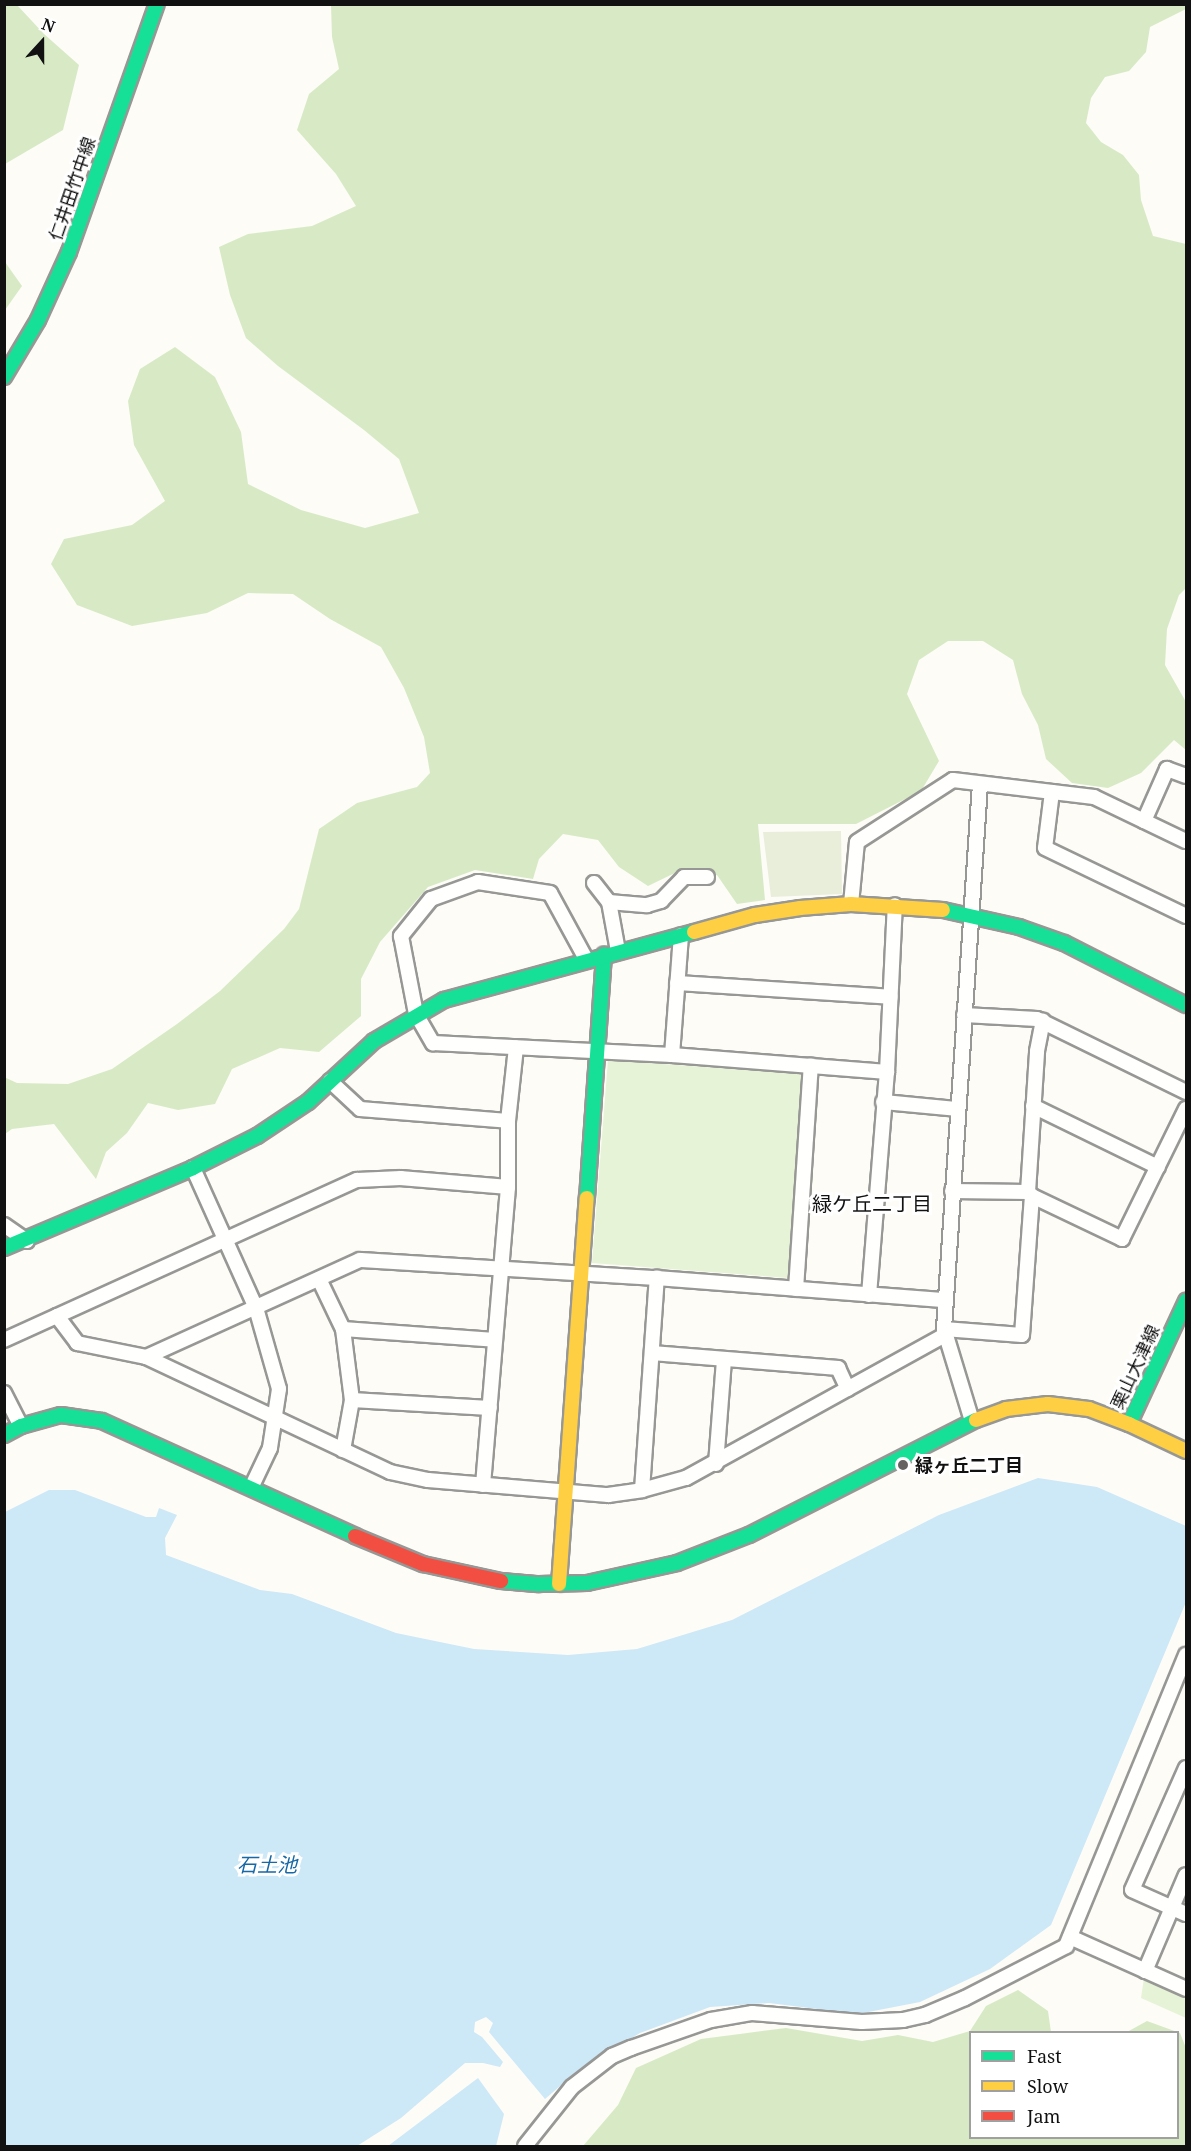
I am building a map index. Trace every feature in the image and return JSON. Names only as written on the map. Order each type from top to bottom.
[{"type":"street","name":"仁井田竹中線","points":[[4,377],[38,320],[69,252],[157,4]]},
{"type":"street","points":[[1144,821],[1167,770],[1186,776]]},
{"type":"street","points":[[851,904],[857,842],[953,780],[1094,797],[1186,841]]},
{"type":"street","points":[[972,1421],[944,1332],[980,784]]},
{"type":"street","points":[[1052,792],[1045,848],[1186,916]]},
{"type":"street","points":[[609,902],[646,905],[661,901],[684,877],[707,877]]},
{"type":"street","points":[[586,959],[550,893],[478,882],[431,899],[401,936],[416,1014],[433,1043],[597,1050],[887,1072]]},
{"type":"street","points":[[559,1584],[597,1050],[611,953],[609,902],[594,883]]},
{"type":"street","points":[[4,1248],[27,1241],[230,1151],[282,1121],[374,1041],[416,1014],[444,1000],[586,959],[754,915],[851,904],[931,908],[970,916],[1019,927],[1064,943],[1186,1005]]},
{"type":"street","points":[[869,1294],[887,1072],[895,905]]},
{"type":"street","points":[[672,1055],[681,935]]},
{"type":"street","points":[[677,982],[891,997]]},
{"type":"street","points":[[964,1015],[1030,1018],[1043,1021],[1186,1092]]},
{"type":"street","points":[[57,1316],[77,1343],[146,1357],[390,1472],[428,1480],[608,1495],[642,1490],[686,1478],[716,1464],[944,1332],[1022,1335],[1036,1051],[1043,1021]]},
{"type":"street","points":[[483,1485],[508,1187],[508,1121],[516,1047]]},
{"type":"street","points":[[796,1289],[812,1066]]},
{"type":"street","points":[[330,1081],[360,1109],[508,1121]]},
{"type":"street","points":[[884,1102],[957,1109]]},
{"type":"street","points":[[1033,1106],[1158,1167]]},
{"type":"street","points":[[952,1191],[1030,1194],[1122,1239],[1186,1109]]},
{"type":"street","points":[[193,1168],[256,1308],[279,1389],[270,1448],[251,1488]]},
{"type":"street","points":[[4,1340],[357,1180],[401,1178],[508,1187]]},
{"type":"street","points":[[4,1226],[27,1241]]},
{"type":"street","points":[[146,1357],[360,1260],[657,1278],[945,1300]]},
{"type":"street","points":[[642,1490],[657,1278]]},
{"type":"street","points":[[319,1279],[343,1329],[352,1400],[343,1450]]},
{"type":"street","name":"栗山大津線","points":[[1186,1301],[1129,1424],[1186,1451]]},
{"type":"street","points":[[343,1329],[495,1340]]},
{"type":"street","points":[[652,1353],[838,1368],[848,1389]]},
{"type":"street","points":[[716,1464],[724,1359]]},
{"type":"street","points":[[4,1393],[21,1426]]},
{"type":"street","points":[[352,1400],[489,1408]]},
{"type":"street","points":[[4,1435],[21,1426],[61,1415],[102,1420],[423,1564],[495,1580],[559,1584],[620,1578],[677,1563],[719,1547],[749,1535],[972,1421],[1006,1409],[1048,1404],[1089,1409],[1129,1424]]},
{"type":"street","points":[[525,2146],[572,2087],[612,2056],[631,2048],[711,2020],[752,2013],[872,2022],[925,2015],[965,1998],[1066,1946],[1186,1654]]},
{"type":"street","points":[[1186,1768],[1132,1890],[1186,1914]]},
{"type":"street","points":[[1145,1971],[1186,1875]]},
{"type":"street","points":[[1070,1937],[1186,1989]]},
{"type":"green space","points":[[5,4],[17,5],[44,34],[79,65],[63,130],[5,164]]},
{"type":"green space","points":[[331,5],[1186,5],[1186,9],[1150,27],[1146,52],[1129,71],[1105,77],[1091,98],[1086,123],[1101,142],[1123,155],[1139,175],[1141,200],[1153,236],[1186,244],[1186,588],[1179,595],[1167,629],[1165,665],[1186,702],[1186,750],[1174,740],[1141,773],[1108,788],[1072,783],[1046,759],[1038,725],[1022,694],[1013,660],[983,641],[948,641],[919,660],[907,694],[939,761],[921,791],[856,824],[758,824],[765,900],[737,904],[717,875],[681,870],[648,886],[619,867],[598,840],[563,834],[539,859],[533,879],[475,870],[428,887],[380,942],[361,979],[361,1016],[319,1052],[280,1048],[232,1069],[215,1104],[178,1110],[148,1103],[127,1133],[106,1152],[96,1179],[54,1124],[12,1129],[5,1134],[4,1077],[17,1083],[68,1084],[112,1069],[177,1024],[220,991],[284,929],[299,909],[319,829],[357,803],[417,787],[430,773],[424,737],[404,688],[381,647],[330,619],[293,594],[248,593],[207,613],[132,626],[77,605],[51,564],[64,539],[132,525],[165,501],[134,445],[128,401],[140,369],[175,347],[215,377],[241,432],[248,484],[301,510],[365,528],[419,513],[399,459],[278,366],[246,338],[230,295],[219,247],[248,234],[312,226],[356,206],[336,174],[297,130],[309,94],[339,69],[332,37]]},
{"type":"green space","points":[[5,262],[22,286],[4,310]]},
{"type":"green space","points":[[841,831],[842,894],[771,897],[763,832]]},
{"type":"green space","points":[[608,1060],[803,1074],[789,1278],[592,1263]]},
{"type":"green space","points":[[1144,1978],[1186,1996],[1186,2018],[1141,1998]]},
{"type":"green space","points":[[1018,1990],[1048,2011],[1051,2031],[970,2031],[986,2006]]},
{"type":"green space","points":[[1147,2021],[1174,2031],[1129,2031]]},
{"type":"green space","points":[[786,2028],[862,2041],[898,2035],[933,2042],[969,2031],[969,2139],[1179,2139],[1179,2032],[1186,2048],[1186,2146],[583,2146],[618,2105],[636,2068],[701,2039]]},
{"type":"water","name":"石土池","points":[[1038,1478],[1097,1487],[1186,1526],[1186,1602],[1051,1925],[990,1969],[920,2002],[858,2014],[769,2003],[710,2007],[640,2033],[581,2068],[545,2099],[489,2032],[493,2023],[486,2017],[475,2022],[474,2032],[482,2037],[503,2062],[500,2067],[483,2063],[465,2063],[401,2118],[357,2146],[5,2146],[5,1512],[49,1490],[75,1490],[146,1517],[156,1517],[159,1508],[177,1515],[165,1538],[166,1555],[260,1590],[292,1594],[396,1633],[474,1649],[568,1655],[637,1649],[732,1620],[939,1515]]},
{"type":"water","points":[[478,2078],[504,2114],[496,2146],[388,2146]]},
{"type":"traffic: fast","points":[[4,377],[38,320],[69,252],[157,4]]},
{"type":"traffic: fast","points":[[943,910],[1019,927],[1064,943],[1186,1005]]},
{"type":"traffic: fast","points":[[4,1248],[193,1168],[257,1136],[308,1102],[374,1041],[444,1000],[694,932]]},
{"type":"traffic: fast","points":[[587,1198],[604,955]]},
{"type":"traffic: fast","points":[[1129,1424],[1186,1301]]},
{"type":"traffic: fast","points":[[4,1435],[21,1426],[61,1415],[102,1421],[355,1536]]},
{"type":"traffic: fast","points":[[501,1581],[539,1584],[587,1583],[677,1563],[749,1535],[976,1420]]},
{"type":"traffic: slow","points":[[694,932],[755,915],[800,908],[851,904],[943,910]]},
{"type":"traffic: slow","points":[[559,1584],[587,1198]]},
{"type":"traffic: slow","points":[[976,1420],[1006,1409],[1048,1404],[1089,1409],[1129,1424],[1186,1451]]},
{"type":"traffic: jam","points":[[355,1536],[423,1564],[501,1581]]},
{"type":"place","name":"緑ヶ丘二丁目","points":[[903,1465]]},
{"type":"district","name":"緑ケ丘二丁目","points":[[872,1203]]}]
